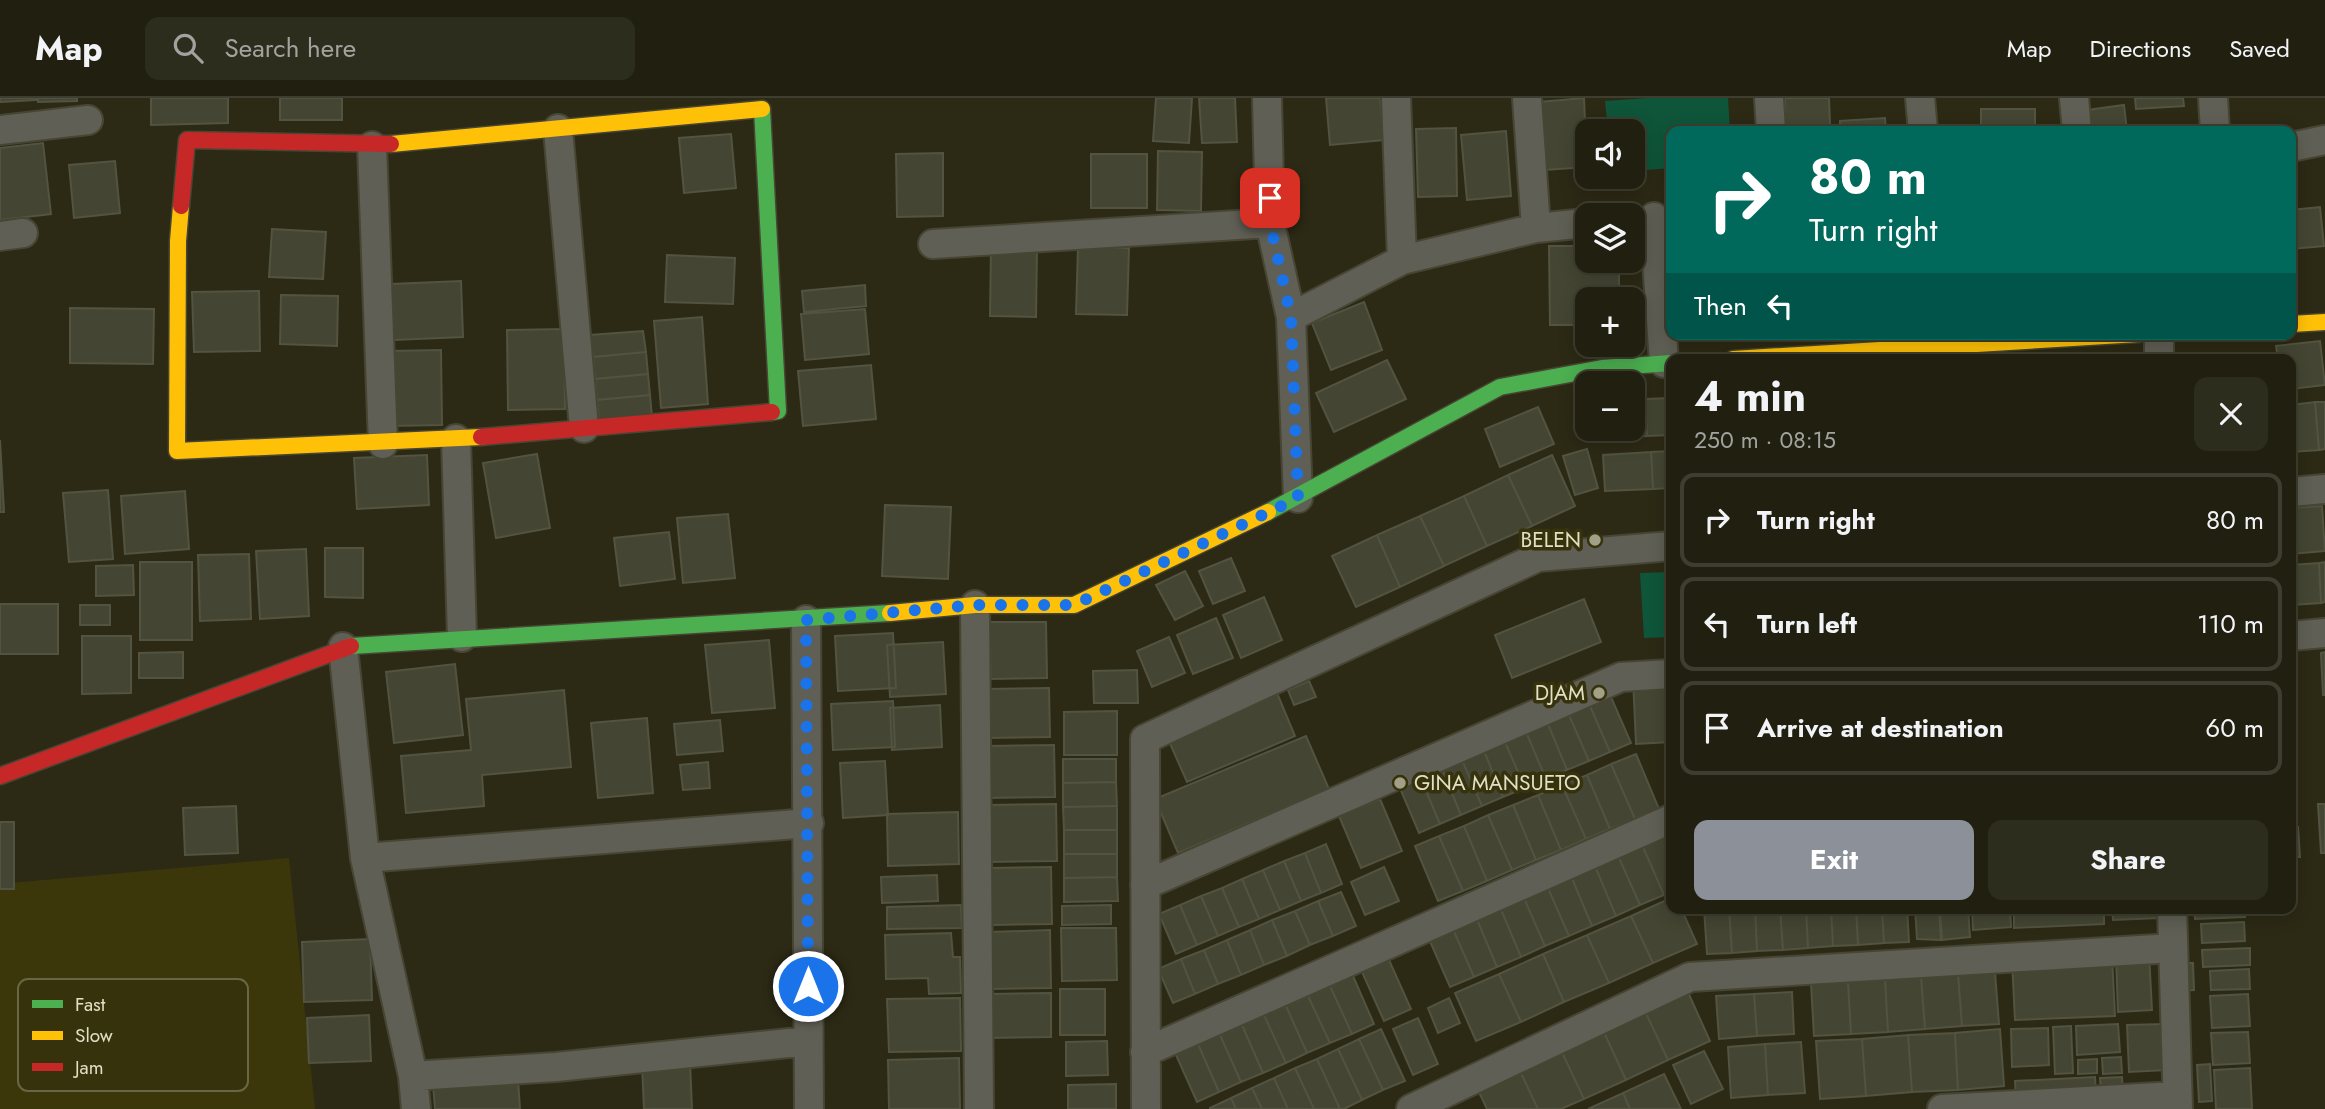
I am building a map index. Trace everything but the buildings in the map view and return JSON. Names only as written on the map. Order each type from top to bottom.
[{"type":"street","points":[[1267,98],[1270,223],[1291,317],[1298,498]]},
{"type":"street","points":[[1396,98],[1402,260]]},
{"type":"street","points":[[1527,98],[1536,228]]},
{"type":"street","points":[[1769,98],[1771,126]]},
{"type":"street","points":[[1920,98],[1923,126]]},
{"type":"street","points":[[2074,98],[2077,126]]},
{"type":"street","points":[[2213,98],[2215,126]]},
{"type":"street","points":[[762,109],[778,411],[383,444],[177,451],[178,241],[187,140],[372,146],[762,109]]},
{"type":"street","points":[[0,130],[88,120]]},
{"type":"street","points":[[558,129],[584,428]]},
{"type":"street","points":[[2296,146],[2325,140]]},
{"type":"street","points":[[372,146],[383,444]]},
{"type":"street","points":[[1653,217],[1667,354]]},
{"type":"street","points":[[933,244],[1270,223]]},
{"type":"street","points":[[1291,317],[1402,260],[1536,228],[1575,224]]},
{"type":"street","points":[[2296,324],[2325,321]]},
{"type":"street","points":[[1808,354],[2019,340]]},
{"type":"street","points":[[0,776],[343,647],[463,637],[806,620],[975,605],[1074,605],[1298,498],[1500,387],[1602,368],[1666,363]]},
{"type":"street","points":[[456,439],[463,637]]},
{"type":"street","points":[[2296,492],[2325,489]]},
{"type":"street","points":[[1146,1109],[1144,739],[1538,557],[1666,546]]},
{"type":"street","points":[[975,605],[979,1109]]},
{"type":"street","points":[[806,620],[809,1109]]},
{"type":"street","points":[[2296,636],[2325,633]]},
{"type":"street","points":[[343,647],[365,858],[412,1076],[416,1109]]},
{"type":"street","points":[[1144,885],[1620,677],[1666,674]]},
{"type":"street","points":[[1145,1052],[1666,821]]},
{"type":"street","points":[[365,858],[809,824]]},
{"type":"street","points":[[1942,1109],[2178,1102],[2172,914]]},
{"type":"street","points":[[1411,1109],[1690,977],[2173,947]]},
{"type":"street","points":[[412,1076],[556,1067],[808,1041]]},
{"type":"shaded area","points":[[289,858],[315,1109],[0,1109],[0,884]]},
{"type":"green space","points":[[1728,98],[1730,126],[1666,126],[1666,168],[1645,170],[1645,119],[1607,119],[1605,101]]},
{"type":"green space","points":[[1666,572],[1666,637],[1644,638],[1640,573]]},
{"type":"traffic: fast","points":[[762,109],[778,411],[772,412]]},
{"type":"traffic: fast","points":[[1268,512],[1500,387],[1602,368],[1666,363]]},
{"type":"traffic: fast","points":[[351,646],[890,613]]},
{"type":"traffic: slow","points":[[391,144],[762,109]]},
{"type":"traffic: slow","points":[[181,206],[178,241],[177,451],[481,437]]},
{"type":"traffic: slow","points":[[2296,324],[2325,322]]},
{"type":"traffic: slow","points":[[1814,354],[2041,340]]},
{"type":"traffic: slow","points":[[890,613],[975,605],[1074,605],[1268,512]]},
{"type":"traffic: jam","points":[[181,206],[187,140],[391,144]]},
{"type":"traffic: jam","points":[[481,437],[772,412]]},
{"type":"traffic: jam","points":[[0,776],[351,646]]},
{"type":"place","name":"BELEN","points":[[1595,540]]},
{"type":"place","name":"DJAM","points":[[1599,693]]},
{"type":"place","name":"GINA MANSUETO","points":[[1400,783]]},
{"type":"route","points":[[808,986],[806,620],[975,605],[1074,605],[1298,498],[1291,317],[1270,223],[1270,198]]}]
